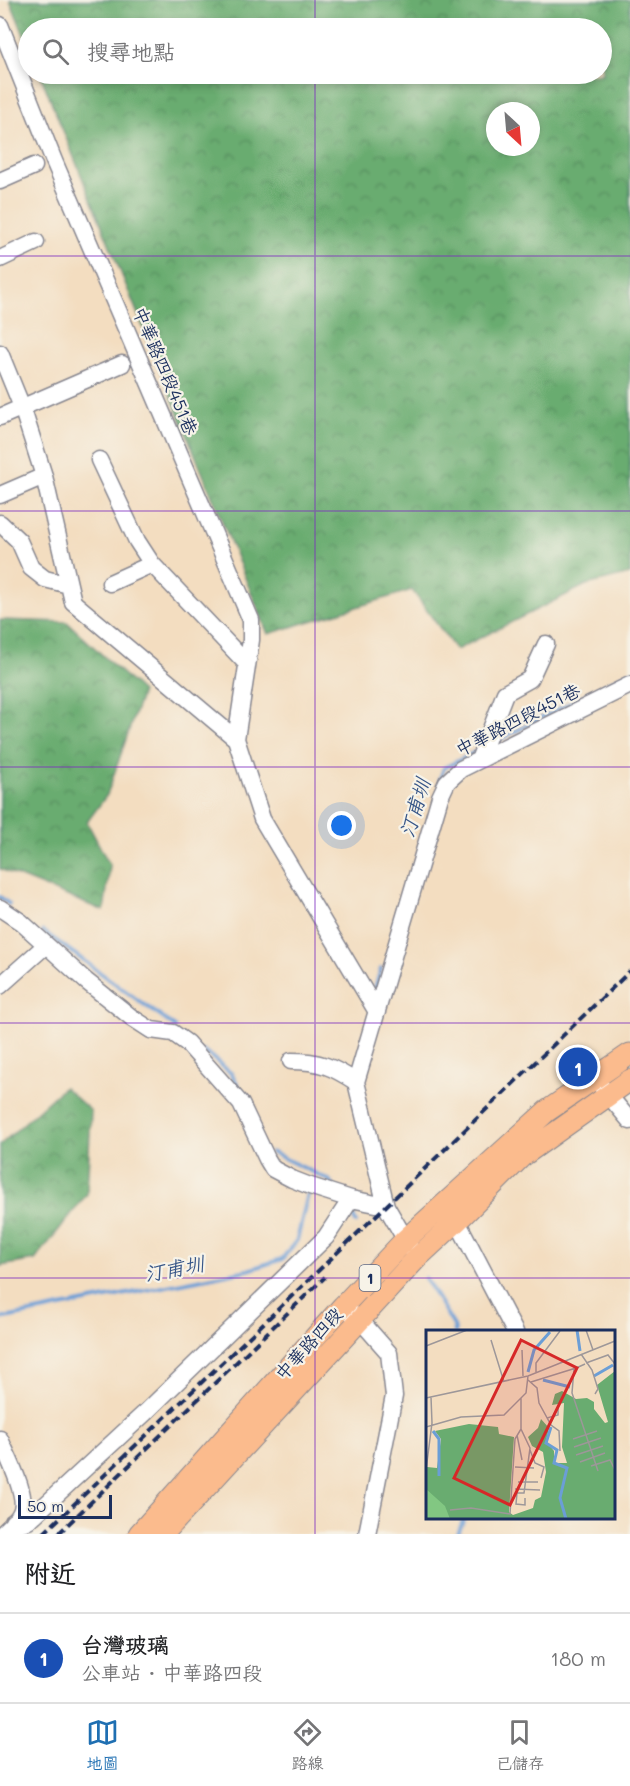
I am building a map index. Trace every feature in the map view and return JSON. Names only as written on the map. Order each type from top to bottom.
[{"type":"main road","name":"中華路四段","points":[[139,1534],[343,1306],[411,1249],[548,1111],[630,1054]]},
{"type":"main road","name":"中華路四段","points":[[163,1534],[360,1320],[411,1249],[457,1221],[521,1157],[630,1080]]},
{"type":"lane","name":"中華路四段451巷","points":[[0,25],[18,70]]},
{"type":"lane","name":"中華路四段451巷","points":[[23,84],[54,161],[251,620],[251,640],[236,739],[262,819],[377,1012]]},
{"type":"lane","points":[[0,181],[34,166]]},
{"type":"lane","points":[[0,259],[36,242]]},
{"type":"lane","points":[[0,353],[22,407],[44,476],[73,602],[236,739]]},
{"type":"lane","name":"中華路四段451巷","points":[[0,417],[122,364]]},
{"type":"lane","points":[[99,460],[136,542],[152,564],[247,664]]},
{"type":"lane","points":[[0,495],[44,476]]},
{"type":"lane","points":[[0,523],[19,541],[31,568],[45,579],[69,585]]},
{"type":"lane","points":[[110,583],[152,564]]},
{"type":"lane","points":[[479,760],[506,693],[530,679],[546,644]]},
{"type":"lane","name":"中華路四段451巷","points":[[356,1082],[440,797],[447,782],[461,770],[479,760],[630,685]]},
{"type":"lane","points":[[0,908],[21,922],[86,981],[131,1017],[151,1030],[173,1033],[187,1042],[241,1104],[273,1169],[292,1179],[351,1199],[387,1206]]},
{"type":"lane","points":[[0,986],[46,945]]},
{"type":"lane","points":[[291,1061],[309,1061],[335,1068],[356,1082],[387,1206],[411,1249]]},
{"type":"lane","points":[[595,1078],[630,1121]]},
{"type":"lane","points":[[7,1528],[28,1521],[146,1412],[326,1237],[340,1219],[351,1199]]},
{"type":"lane","points":[[457,1221],[514,1330]]},
{"type":"lane","points":[[343,1306],[360,1320],[389,1353],[394,1396],[367,1534]]},
{"type":"lane","points":[[0,1439],[22,1495],[23,1506],[21,1514],[7,1528]]},
{"type":"green space","points":[[10,0],[630,0],[630,574],[586,585],[456,650],[412,590],[268,634],[44,84],[612,84],[612,18],[18,18],[18,20]]},
{"type":"green space","points":[[0,620],[67,622],[142,692],[107,795],[87,822],[110,866],[104,911],[0,869]]},
{"type":"green space","points":[[64,1087],[91,1111],[87,1194],[35,1260],[0,1266],[0,1145]]},
{"type":"waterway","name":"汀甫圳","points":[[493,743],[630,672]]},
{"type":"waterway","name":"汀甫圳","points":[[440,779],[444,768],[475,752]]},
{"type":"waterway","points":[[0,897],[9,904]]},
{"type":"waterway","points":[[43,931],[175,1027]]},
{"type":"waterway","name":"汀甫圳","points":[[375,988],[381,969]]},
{"type":"waterway","points":[[204,1051],[232,1074],[242,1094]]},
{"type":"waterway","points":[[271,1152],[329,1180],[334,1187]]},
{"type":"waterway","name":"汀甫圳","points":[[0,1319],[248,1270],[282,1259],[297,1240],[308,1194]]},
{"type":"waterway","points":[[351,1210],[356,1223]]},
{"type":"waterway","points":[[425,1278],[455,1330]]},
{"type":"waterway","points":[[458,1534],[464,1519]]},
{"type":"railway","points":[[43,1534],[630,971]]},
{"type":"railway","points":[[58,1534],[325,1277]]},
{"type":"place","name":"台灣玻璃","points":[[578,1067]]}]
